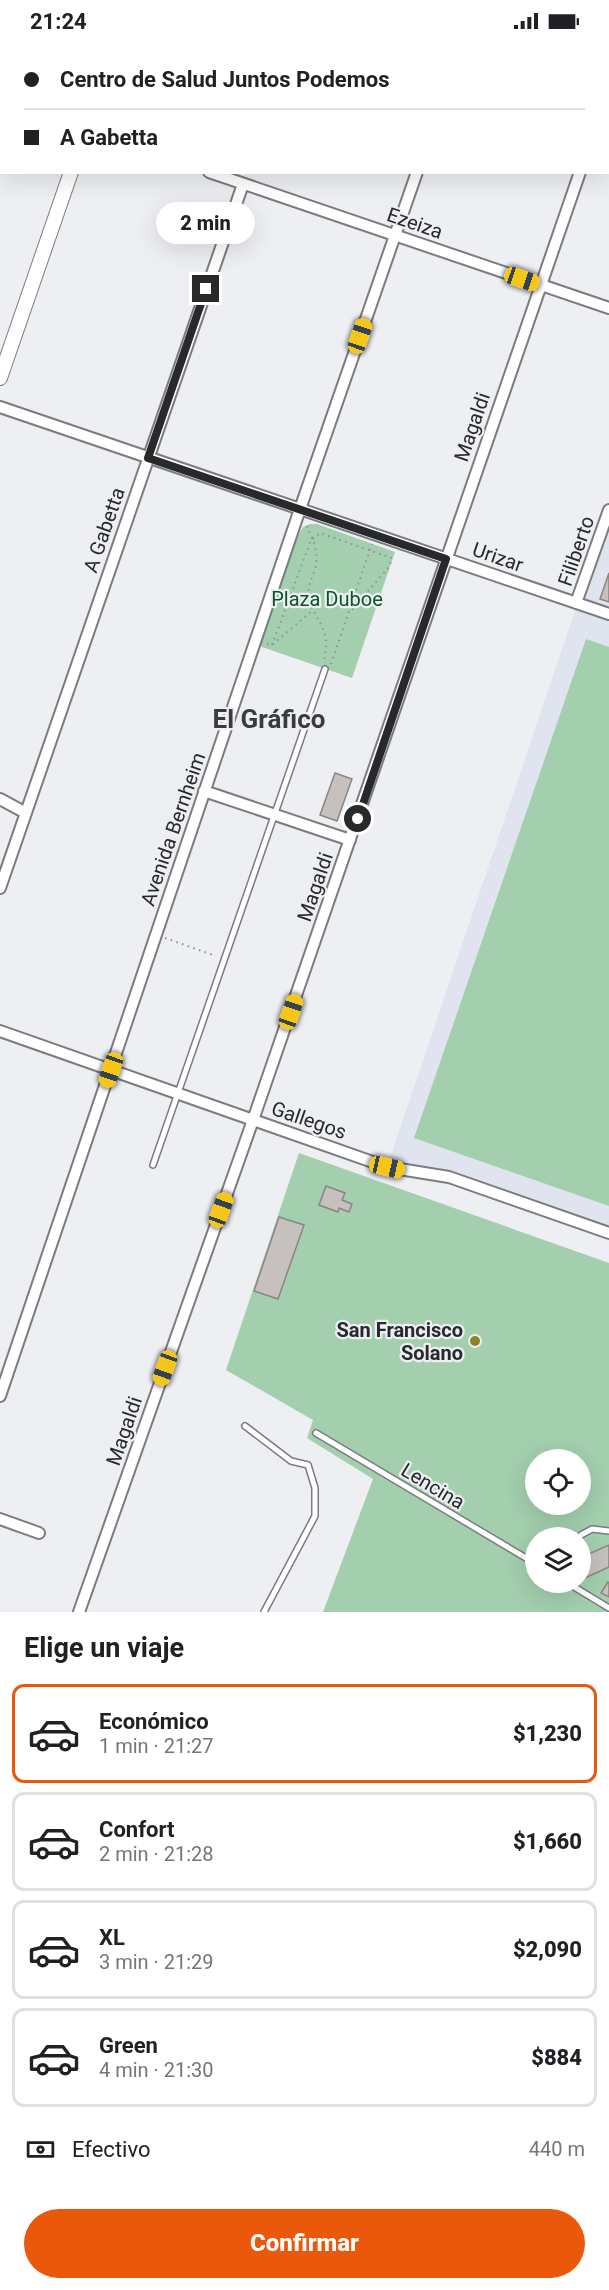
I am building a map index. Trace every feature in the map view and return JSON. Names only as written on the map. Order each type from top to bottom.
[{"type":"street","points":[[0,378],[70,174]]},
{"type":"street","name":"Ezeiza","points":[[215,174],[609,309]]},
{"type":"street","name":"Avenida Bernheim","points":[[0,1396],[300,509],[416,174]]},
{"type":"street","name":"Magaldi","points":[[80,1612],[254,1120],[579,174]]},
{"type":"street","name":"A Gabetta","points":[[0,888],[243,184]]},
{"type":"street","name":"Urizar","points":[[0,407],[609,614]]},
{"type":"street","name":"Filiberto","points":[[576,603],[609,510]]},
{"type":"street","points":[[204,791],[350,840]]},
{"type":"street","points":[[0,799],[26,813]]},
{"type":"street","name":"Gallegos","points":[[0,1031],[387,1167],[449,1177],[609,1233]]},
{"type":"street","points":[[0,1519],[39,1533]]},
{"type":"lane","points":[[153,1165],[325,669]]},
{"type":"lane","points":[[245,1426],[291,1461],[308,1465],[315,1488],[315,1516],[264,1612]]},
{"type":"lane","name":"Lencina","points":[[316,1433],[525,1557]]},
{"type":"lane","points":[[591,1530],[609,1531]]},
{"type":"lane","points":[[584,1593],[609,1608]]},
{"type":"path","points":[[300,509],[313,538],[317,563],[308,586],[312,611],[326,635],[326,651],[323,661],[325,669],[331,665],[375,535]]},
{"type":"path","points":[[312,611],[272,645],[313,538],[320,533],[392,558],[388,567],[348,614]]},
{"type":"path","points":[[156,935],[224,959]]},
{"type":"shaded area","points":[[609,510],[609,1233],[449,1177],[387,1167]]},
{"type":"green space","name":"Plaza Duboe","points":[[317,524],[395,552],[352,678],[259,646],[298,535],[303,527]]},
{"type":"green space","points":[[586,639],[609,647],[609,1206],[414,1138]]},
{"type":"green space","name":"San Francisco Solano","points":[[299,1153],[609,1263],[609,1612],[323,1612],[373,1479],[307,1438],[313,1420],[226,1370]]},
{"type":"building","points":[[609,573],[609,602],[600,599]]},
{"type":"building","points":[[335,773],[352,779],[337,821],[320,815]]},
{"type":"building","points":[[326,1186],[345,1193],[342,1200],[352,1204],[349,1212],[339,1208],[338,1212],[319,1205]]},
{"type":"building","points":[[279,1217],[304,1225],[278,1299],[254,1291]]},
{"type":"building","points":[[609,1545],[609,1567],[591,1575],[591,1553]]},
{"type":"building","points":[[609,1583],[609,1597],[601,1593]]},
{"type":"place","name":"San Francisco Solano","points":[[475,1341]]},
{"type":"district","name":"El Gráfico","points":[[269,719]]},
{"type":"route","points":[[206,289],[148,458],[446,559],[358,819]]}]
